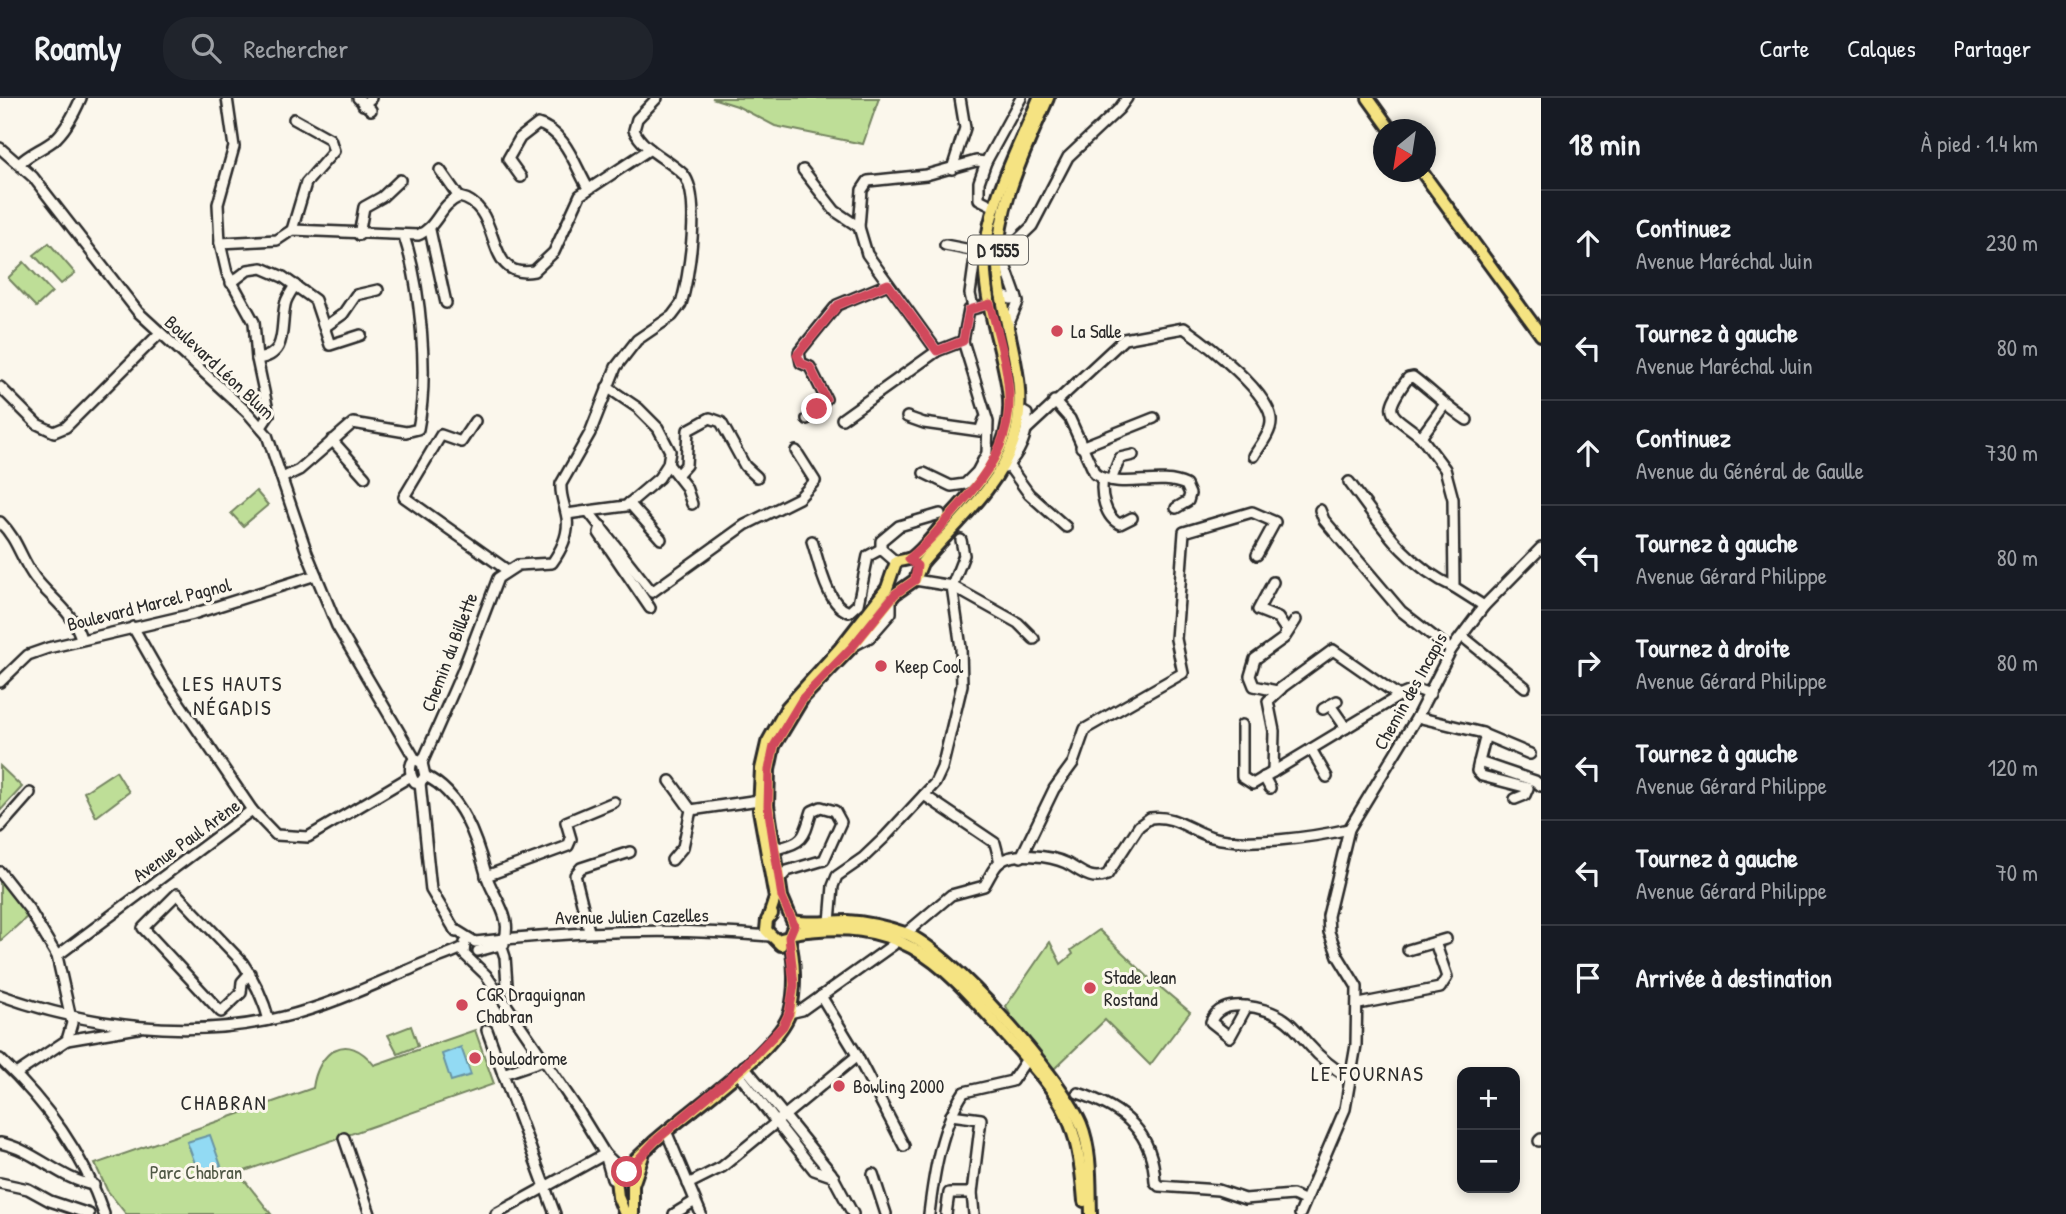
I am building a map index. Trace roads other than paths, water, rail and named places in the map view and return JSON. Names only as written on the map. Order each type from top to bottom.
[{"type":"main road","name":"D 1555","points":[[909,559],[990,470],[1005,438],[1009,392],[990,304],[985,257],[995,207],[1039,98]]},
{"type":"main road","name":"D 1555","points":[[789,1013],[793,972],[768,806],[769,770],[774,746],[792,712],[853,646],[891,599],[913,579],[998,474],[1014,441],[1020,410],[1018,380],[1001,295],[998,238],[1004,209],[1048,98]]},
{"type":"main road","points":[[1368,98],[1383,119]]},
{"type":"main road","points":[[1429,182],[1541,335]]},
{"type":"main road","points":[[768,918],[775,898],[760,800],[761,769],[776,722],[887,588],[896,562],[909,559],[913,579],[892,575]]},
{"type":"main road","points":[[768,918],[778,912],[785,930]]},
{"type":"main road","points":[[768,918],[785,930],[843,929],[901,936],[943,968],[1060,1099],[1073,1128],[1079,1152],[1085,1214]]},
{"type":"main road","points":[[785,930],[830,922],[872,924],[948,961],[1062,1088],[1086,1138],[1091,1214]]},
{"type":"main road","points":[[617,1183],[625,1190],[629,1177],[644,1152],[740,1069],[783,1026],[789,1013]]},
{"type":"main road","points":[[625,1214],[617,1183],[619,1174],[629,1177]]},
{"type":"main road","points":[[629,1177],[633,1214]]},
{"type":"street","points":[[19,164],[30,153],[51,143],[61,133],[81,98]]},
{"type":"street","points":[[227,98],[234,147],[218,204],[220,243],[231,282],[254,322],[257,359],[268,415],[261,427]]},
{"type":"street","points":[[364,104],[371,98]]},
{"type":"street","points":[[475,421],[461,442],[442,435],[404,497],[508,570],[518,565],[552,562],[563,545],[567,514],[560,493],[561,484],[590,433],[616,367],[637,340],[672,316],[683,298],[693,209],[690,190],[684,176],[636,135],[634,126],[657,98]]},
{"type":"street","points":[[952,169],[965,128],[960,98]]},
{"type":"street","points":[[995,207],[984,204],[977,191],[986,162],[1021,98]]},
{"type":"street","points":[[1007,328],[1018,302],[1006,268],[1010,247],[1032,226],[1068,157],[1119,109],[1127,98]]},
{"type":"street","points":[[292,230],[306,183],[334,151],[330,139],[294,119]]},
{"type":"street","points":[[521,177],[508,159],[520,138],[529,128],[538,124],[549,127],[558,135],[588,188]]},
{"type":"street","name":"Boulevard Léon Blum","points":[[0,148],[19,164],[57,206],[138,312],[261,427],[272,446],[316,575],[358,665],[418,761],[423,779]]},
{"type":"street","points":[[440,170],[459,197],[473,203],[483,214],[503,265],[522,273],[534,271],[554,252],[573,205],[588,188],[650,149]]},
{"type":"street","points":[[937,351],[867,254],[859,228],[862,190],[868,181],[926,175],[976,161],[986,162]]},
{"type":"street","points":[[803,170],[835,211],[859,228]]},
{"type":"street","points":[[359,235],[364,207],[382,197],[400,180]]},
{"type":"street","points":[[220,243],[277,240],[292,230],[404,236],[430,230],[451,200],[459,197]]},
{"type":"street","points":[[430,230],[446,303]]},
{"type":"street","points":[[282,478],[299,470],[353,423],[406,432],[418,429],[422,356],[414,265],[404,236]]},
{"type":"street","points":[[925,473],[951,485],[970,481],[987,453],[990,442],[985,415],[963,341],[964,325],[973,307],[970,294],[976,251],[945,246]]},
{"type":"street","points":[[231,282],[248,270],[262,268],[295,285],[314,300],[326,326],[330,345],[361,335]]},
{"type":"street","points":[[807,419],[826,399],[810,367],[801,363],[799,352],[838,305],[888,284]]},
{"type":"street","points":[[257,359],[271,357],[281,347],[285,302],[295,285]]},
{"type":"street","points":[[326,326],[343,314],[356,295],[378,290]]},
{"type":"street","points":[[1001,295],[1010,299],[1016,296]]},
{"type":"street","points":[[973,307],[990,304]]},
{"type":"street","points":[[1027,429],[1054,401],[1124,339],[1184,328],[1231,364],[1241,378],[1262,395],[1270,410],[1272,425],[1254,456]]},
{"type":"street","points":[[0,387],[37,424],[54,432],[66,427],[160,333]]},
{"type":"street","points":[[842,419],[937,351],[963,341]]},
{"type":"street","points":[[1454,587],[1453,499],[1445,469],[1421,437],[1398,419],[1391,409],[1392,400],[1408,378],[1413,377],[1467,420]]},
{"type":"street","points":[[567,514],[629,503],[659,478],[668,464],[670,451],[658,428],[638,408],[607,387]]},
{"type":"street","points":[[1054,401],[1070,419],[1096,474],[1107,479],[1176,480],[1186,485],[1189,494],[1188,501],[1175,508]]},
{"type":"street","points":[[1421,437],[1443,407]]},
{"type":"street","points":[[998,474],[1021,446],[1027,429],[1027,414],[1020,410]]},
{"type":"street","points":[[907,417],[924,423],[980,431],[985,415]]},
{"type":"street","points":[[677,475],[686,466],[688,430],[710,418],[721,422],[745,467],[757,477]]},
{"type":"street","points":[[1081,447],[1154,418]]},
{"type":"street","points":[[332,440],[365,477]]},
{"type":"street","points":[[588,511],[652,592],[745,524],[775,512],[812,488],[815,481],[796,451]]},
{"type":"street","points":[[1132,518],[1120,524],[1112,520],[1101,490],[1120,458],[1133,454]]},
{"type":"street","points":[[668,464],[692,504]]},
{"type":"street","points":[[1008,465],[1029,494],[1066,527]]},
{"type":"street","points":[[1349,482],[1405,555],[1433,577],[1484,606]]},
{"type":"street","points":[[629,503],[660,539]]},
{"type":"street","points":[[1320,510],[1324,520],[1401,611],[1451,650]]},
{"type":"street","points":[[1021,857],[1054,789],[1073,763],[1085,729],[1183,673],[1176,639],[1184,532],[1194,526],[1252,512],[1275,522],[1257,555]]},
{"type":"street","points":[[881,550],[881,541],[899,526],[940,514]]},
{"type":"street","points":[[0,522],[15,537],[35,578],[72,617],[81,639]]},
{"type":"street","points":[[601,526],[599,533],[650,608]]},
{"type":"street","points":[[830,922],[832,886],[837,876],[872,850],[924,795],[942,768],[962,685],[961,648],[952,586],[964,555],[961,540]]},
{"type":"street","points":[[812,541],[829,589],[844,610],[849,612],[858,604],[868,556],[881,550]]},
{"type":"street","name":"Chemin des Incapis","points":[[1359,1004],[1352,975],[1338,956],[1328,932],[1328,916],[1349,829],[1417,717],[1451,650],[1484,606],[1541,548]]},
{"type":"street","points":[[881,550],[896,562]]},
{"type":"street","name":"Chemin du Billette","points":[[411,776],[485,617],[492,587],[508,570]]},
{"type":"street","name":"Boulevard Marcel Pagnol","points":[[0,682],[28,655],[81,639],[193,614],[316,575]]},
{"type":"street","points":[[913,579],[952,586],[1018,623],[1034,639]]},
{"type":"street","points":[[1273,582],[1256,614],[1283,623],[1284,638]]},
{"type":"street","points":[[1282,688],[1264,690],[1254,686],[1250,676],[1255,659],[1284,638],[1296,620]]},
{"type":"street","points":[[133,627],[161,676],[252,810]]},
{"type":"street","points":[[1462,636],[1525,687]]},
{"type":"street","points":[[1273,772],[1274,731],[1268,701],[1333,650],[1399,696]]},
{"type":"street","points":[[1242,725],[1242,777],[1252,784],[1399,696],[1416,689],[1430,694]]},
{"type":"street","points":[[1330,705],[1346,728]]},
{"type":"street","points":[[1417,717],[1485,735],[1530,754]]},
{"type":"street","points":[[1485,735],[1478,771],[1482,776],[1528,788],[1525,795],[1515,799]]},
{"type":"street","points":[[1311,749],[1326,777]]},
{"type":"street","points":[[1479,762],[1541,786]]},
{"type":"street","points":[[411,776],[413,781],[423,779],[446,792],[469,824],[479,845],[486,876],[499,898],[505,919],[503,941],[507,985]]},
{"type":"street","name":"Avenue Paul Arène","points":[[57,956],[252,810],[276,835],[308,837],[411,776]]},
{"type":"street","points":[[1265,777],[1270,788]]},
{"type":"street","points":[[423,779],[431,890],[454,929],[470,949],[605,1154],[629,1177]]},
{"type":"street","points":[[670,781],[691,810],[683,847],[672,860]]},
{"type":"street","points":[[0,827],[30,793]]},
{"type":"street","points":[[924,795],[995,843],[1000,862]]},
{"type":"street","points":[[691,810],[760,800]]},
{"type":"street","points":[[486,876],[568,846],[571,839],[566,822],[614,802]]},
{"type":"street","points":[[772,842],[779,848],[797,844],[802,840],[812,811],[821,807],[835,811],[841,822],[824,860],[787,871],[779,880]]},
{"type":"street","points":[[789,1013],[802,1010],[951,895],[984,886],[1000,862],[1021,857],[1066,863],[1087,876],[1107,876],[1139,826],[1150,818],[1170,819],[1213,837],[1225,838],[1286,840],[1349,829]]},
{"type":"street","points":[[589,931],[575,875],[581,868],[630,852]]},
{"type":"street","points":[[0,872],[29,909],[57,956],[72,1028],[67,1040]]},
{"type":"street","points":[[250,973],[242,982],[241,993],[221,1012],[143,928],[177,894],[250,973],[264,999],[269,1020]]},
{"type":"street","name":"Avenue Julien Cazelles","points":[[732,933],[748,932],[768,918]]},
{"type":"street","name":"Avenue Julien Cazelles","points":[[142,1027],[206,1028],[269,1020],[315,1008],[470,949],[533,936],[589,931],[732,933],[785,930]]},
{"type":"street","points":[[1408,950],[1446,939]]},
{"type":"street","points":[[1300,1214],[1345,1109],[1359,1004],[1440,988],[1447,978],[1435,942]]},
{"type":"street","points":[[0,995],[70,1017],[142,1027]]},
{"type":"street","points":[[821,996],[858,1056],[904,1146]]},
{"type":"street","points":[[1247,1006],[1284,1018],[1323,1059],[1349,1078]]},
{"type":"street","points":[[16,1074],[67,1040],[142,1027]]},
{"type":"street","points":[[487,1030],[555,1214]]},
{"type":"street","points":[[688,1184],[722,1167],[858,1056]]},
{"type":"street","points":[[0,1059],[16,1074],[74,1147],[94,1185],[104,1214]]},
{"type":"street","points":[[929,1214],[932,1185],[951,1115],[964,1092],[1012,1081],[1027,1059]]},
{"type":"street","points":[[503,1074],[544,1060]]},
{"type":"street","points":[[740,1069],[785,1115],[834,1177],[853,1214]]},
{"type":"street","points":[[740,1069],[814,1170],[834,1177]]},
{"type":"street","points":[[1078,1093],[1098,1101],[1139,1128],[1150,1146],[1157,1185],[1218,1190],[1245,1199],[1293,1195],[1304,1200]]},
{"type":"street","points":[[951,1115],[981,1119],[972,1193],[974,1214]]},
{"type":"street","points":[[666,1131],[701,1214]]},
{"type":"street","points":[[344,1138],[369,1214]]},
{"type":"street","points":[[0,1143],[34,1157],[81,1183],[94,1185]]},
{"type":"street","points":[[605,1154],[612,1179],[617,1183]]},
{"type":"street","points":[[496,1214],[605,1154]]},
{"type":"street","points":[[873,1174],[886,1214]]},
{"type":"street","points":[[0,1184],[28,1189],[50,1201],[89,1214]]},
{"type":"street","points":[[946,1214],[949,1193],[972,1193]]},
{"type":"street","points":[[674,1214],[695,1201]]},
{"type":"water","points":[[461,1047],[471,1075],[451,1081],[442,1054]]},
{"type":"water","points":[[210,1135],[221,1166],[199,1174],[187,1142]]},
{"type":"waterway","points":[[6,1179],[19,1182]]},
{"type":"place","name":"La Salle","points":[[1057,331]]},
{"type":"place","name":"Keep Cool","points":[[881,666]]},
{"type":"place","name":"Stade Jean Rostand","points":[[1090,988]]},
{"type":"place","name":"CGR Draguignan Chabran","points":[[462,1005]]},
{"type":"place","name":"boulodrome","points":[[475,1058]]},
{"type":"place","name":"Bowling 2000","points":[[839,1086]]},
{"type":"district","name":"LES HAUTS NÉGADIS","points":[[233,695]]},
{"type":"district","name":"LE FOURNAS","points":[[1368,1073]]},
{"type":"district","name":"CHABRAN","points":[[224,1102]]},
{"type":"park label","name":"Parc Chabran","points":[[196,1172]]}]
